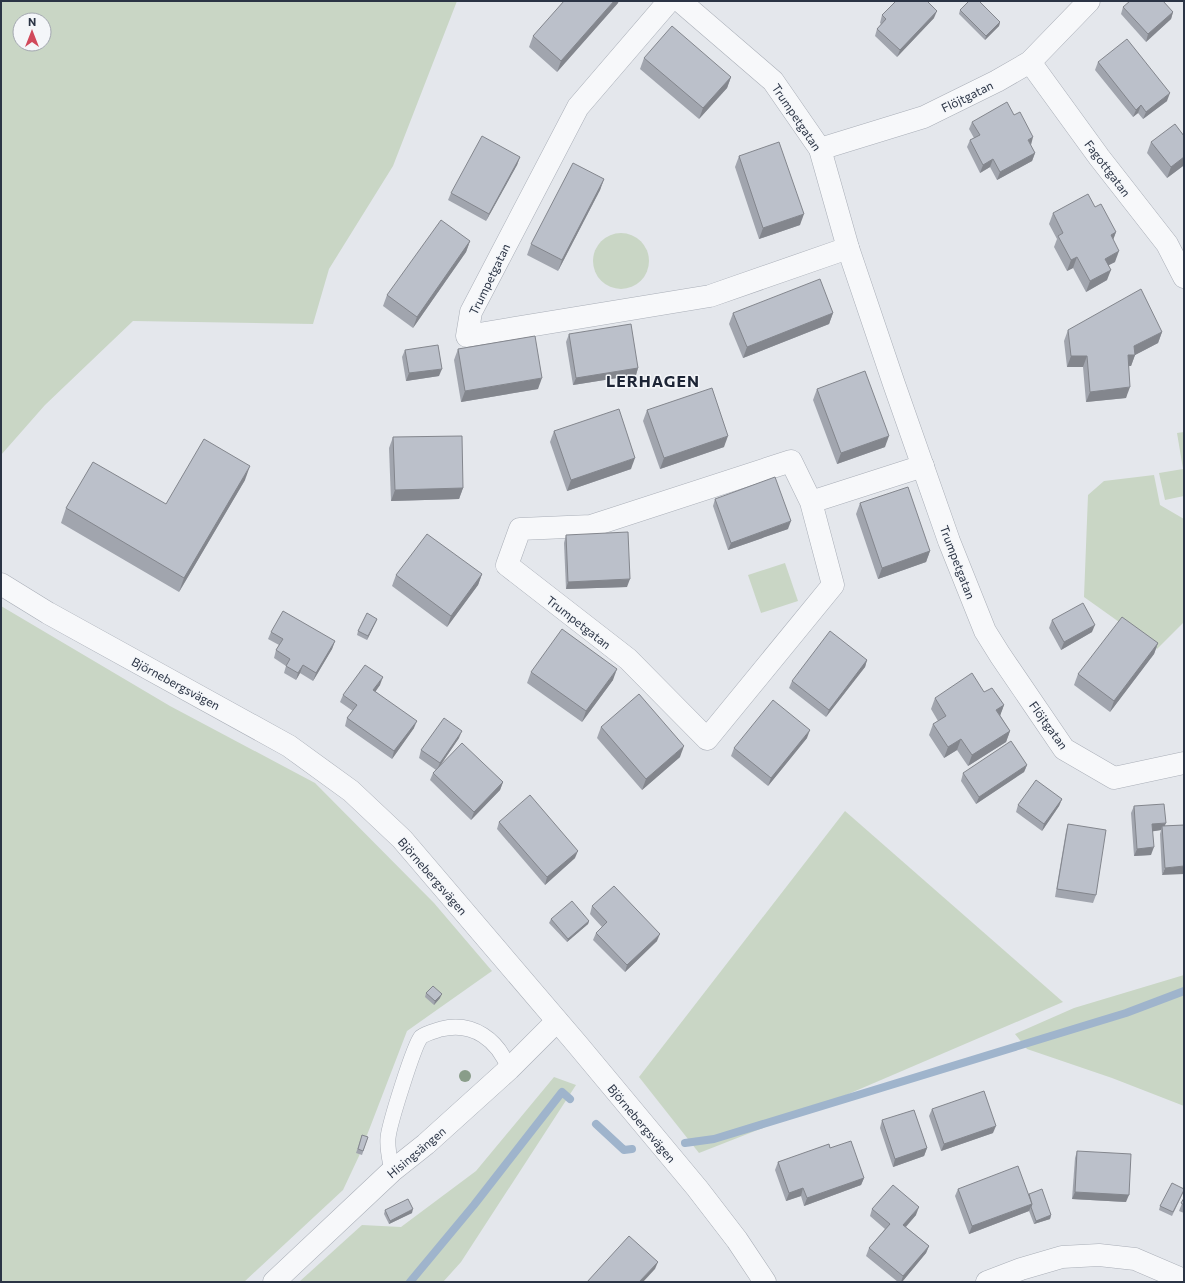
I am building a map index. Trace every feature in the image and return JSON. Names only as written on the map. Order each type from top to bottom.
[{"type":"street","name":"Trumpetgatan","points":[[669,1],[578,106],[471,312],[467,336],[710,296],[848,248]]},
{"type":"street","name":"Trumpetgatan","points":[[680,1],[773,80],[820,149],[848,248],[949,541],[983,624],[1000,655]]},
{"type":"street","name":"Flöjtgatan","points":[[820,149],[924,117],[997,81],[1030,62],[1090,1]]},
{"type":"street","name":"Fagottgatan","points":[[1030,62],[1099,157],[1167,244],[1184,277]]},
{"type":"street","name":"Trumpetgatan","points":[[791,461],[811,502],[833,585],[708,739],[628,659],[507,565],[520,529],[591,526],[791,461]]},
{"type":"street","points":[[811,502],[923,466]]},
{"type":"street","name":"Björnebergsvägen","points":[[1,584],[48,614],[289,746],[350,791],[402,839],[556,1021],[697,1188],[737,1240],[765,1282]]},
{"type":"street","name":"Flöjtgatan","points":[[1000,655],[1064,749],[1114,778],[1184,763]]},
{"type":"street","name":"Hisingsängen","points":[[274,1282],[392,1171],[426,1144],[509,1069],[556,1021]]},
{"type":"street","points":[[987,1282],[1021,1269],[1062,1257],[1099,1255],[1135,1259],[1184,1280]]},
{"type":"lane","points":[[392,1171],[389,1158],[388,1137],[413,1053],[422,1037],[446,1028],[476,1030],[490,1040],[504,1056],[509,1069]]},
{"type":"green space","points":[[1,1],[457,1],[393,166],[329,269],[313,324],[133,321],[45,405],[1,455]]},
{"type":"green space","points":[[621,233],[636,238],[644,246],[649,261],[644,276],[636,284],[621,289],[606,284],[598,276],[593,261],[598,246],[606,238]]},
{"type":"green space","points":[[1184,432],[1184,496],[1165,500],[1159,473],[1183,469],[1177,433]]},
{"type":"green space","points":[[1154,475],[1160,505],[1184,519],[1184,622],[1157,649],[1084,597],[1088,495],[1104,481]]},
{"type":"green space","points":[[785,563],[798,601],[761,613],[748,575]]},
{"type":"green space","points":[[1,606],[170,706],[315,783],[434,903],[492,971],[407,1031],[359,1156],[343,1190],[244,1282],[1,1282]]},
{"type":"green space","points":[[845,811],[1063,1002],[832,1101],[699,1153],[639,1077]]},
{"type":"green space","points":[[1184,975],[1184,1106],[1112,1078],[1027,1049],[1015,1034],[1074,1008]]},
{"type":"green space","points":[[554,1077],[576,1085],[461,1262],[443,1282],[299,1282],[362,1225],[401,1227],[476,1171]]},
{"type":"building","points":[[564,1],[614,1],[561,61],[533,36]]},
{"type":"building","points":[[896,1],[927,1],[937,11],[900,50],[877,29],[886,19],[882,15]]},
{"type":"building","points":[[969,1],[979,1],[1000,22],[986,36],[960,10]]},
{"type":"building","points":[[1130,1],[1163,1],[1173,12],[1148,34],[1123,7]]},
{"type":"building","points":[[672,26],[731,77],[703,108],[644,58]]},
{"type":"building","points":[[1127,39],[1170,93],[1146,112],[1141,105],[1136,110],[1098,62]]},
{"type":"building","points":[[1007,102],[1014,115],[1020,112],[1033,137],[1028,140],[1035,153],[1000,172],[993,159],[983,165],[970,140],[980,135],[972,122]]},
{"type":"building","points":[[1175,124],[1184,136],[1184,157],[1171,167],[1151,142]]},
{"type":"building","points":[[482,136],[520,157],[489,214],[451,193]]},
{"type":"building","points":[[779,142],[804,214],[763,228],[739,156]]},
{"type":"building","points":[[573,163],[604,179],[562,260],[531,244]]},
{"type":"building","points":[[1088,194],[1095,207],[1101,204],[1116,232],[1111,235],[1119,251],[1105,259],[1111,270],[1090,281],[1077,257],[1071,260],[1058,236],[1063,233],[1053,213]]},
{"type":"building","points":[[441,220],[470,241],[417,317],[387,295]]},
{"type":"building","points":[[820,279],[833,313],[747,347],[733,313]]},
{"type":"building","points":[[1141,289],[1162,332],[1134,346],[1135,355],[1128,355],[1130,387],[1090,392],[1087,356],[1071,356],[1068,330]]},
{"type":"building","points":[[631,324],[638,368],[576,378],[569,334]]},
{"type":"building","points":[[535,336],[542,378],[465,391],[458,349]]},
{"type":"building","points":[[438,345],[442,369],[409,373],[405,350]]},
{"type":"building","points":[[865,371],[889,436],[841,453],[817,389]]},
{"type":"building","points":[[712,388],[728,436],[664,458],[647,410]]},
{"type":"building","points":[[619,409],[635,458],[571,480],[554,431]]},
{"type":"building","points":[[462,436],[463,488],[395,490],[393,437]]},
{"type":"building","points":[[204,439],[250,466],[184,578],[66,508],[93,462],[166,504]]},
{"type":"building","points":[[775,477],[791,521],[731,543],[715,499]]},
{"type":"building","points":[[908,487],[930,551],[882,568],[860,503]]},
{"type":"building","points":[[628,532],[630,579],[568,582],[566,535]]},
{"type":"building","points":[[427,534],[482,574],[451,616],[396,575]]},
{"type":"building","points":[[1083,603],[1095,625],[1064,642],[1052,620]]},
{"type":"building","points":[[283,611],[335,641],[316,673],[303,665],[298,673],[286,666],[290,659],[276,650],[283,639],[271,632]]},
{"type":"building","points":[[367,613],[377,619],[368,636],[358,631]]},
{"type":"building","points":[[1122,617],[1158,643],[1114,701],[1078,674]]},
{"type":"building","points":[[562,629],[617,669],[586,711],[531,672]]},
{"type":"building","points":[[830,631],[867,660],[829,710],[792,681]]},
{"type":"building","points":[[365,665],[383,677],[373,690],[417,721],[394,751],[347,718],[357,705],[343,695]]},
{"type":"building","points":[[972,673],[984,692],[992,688],[1004,705],[996,710],[1010,731],[972,755],[961,739],[948,747],[933,724],[946,716],[935,698]]},
{"type":"building","points":[[639,694],[684,746],[646,779],[601,727]]},
{"type":"building","points":[[773,700],[810,730],[771,778],[734,748]]},
{"type":"building","points":[[444,718],[462,731],[440,763],[421,750]]},
{"type":"building","points":[[1011,741],[1027,765],[979,797],[963,773]]},
{"type":"building","points":[[462,743],[503,782],[474,812],[433,773]]},
{"type":"building","points":[[1036,780],[1062,799],[1044,824],[1018,805]]},
{"type":"building","points":[[530,795],[578,851],[547,877],[499,822]]},
{"type":"building","points":[[1164,804],[1166,823],[1152,824],[1154,847],[1137,849],[1134,806]]},
{"type":"building","points":[[1068,824],[1106,830],[1096,895],[1057,889]]},
{"type":"building","points":[[1184,825],[1184,866],[1165,868],[1162,826]]},
{"type":"building","points":[[614,886],[660,934],[627,965],[596,933],[607,922],[592,906]]},
{"type":"building","points":[[572,901],[589,921],[568,939],[551,919]]},
{"type":"building","points":[[433,986],[442,994],[435,1001],[426,993]]},
{"type":"building","points":[[984,1091],[996,1126],[944,1144],[932,1109]]},
{"type":"building","points":[[914,1110],[927,1148],[895,1159],[882,1120]]},
{"type":"building","points":[[362,1135],[368,1137],[363,1151],[358,1149]]},
{"type":"building","points":[[851,1141],[864,1178],[807,1198],[803,1188],[789,1193],[778,1162],[829,1144],[830,1148]]},
{"type":"building","points":[[1077,1151],[1131,1154],[1129,1195],[1075,1192]]},
{"type":"building","points":[[1018,1166],[1032,1204],[972,1226],[958,1189]]},
{"type":"building","points":[[1172,1183],[1184,1189],[1173,1212],[1160,1206]]},
{"type":"building","points":[[893,1185],[919,1207],[903,1225],[929,1246],[903,1276],[869,1248],[890,1224],[872,1209]]},
{"type":"building","points":[[1042,1189],[1051,1215],[1036,1221],[1031,1207],[1032,1204],[1029,1194]]},
{"type":"building","points":[[1184,1198],[1184,1205],[1181,1203]]},
{"type":"building","points":[[408,1199],[413,1209],[390,1221],[385,1210]]},
{"type":"building","points":[[629,1236],[658,1262],[639,1282],[587,1282]]},
{"type":"waterway","points":[[685,1143],[714,1139],[1126,1013],[1184,991]]},
{"type":"waterway","points":[[410,1282],[474,1205],[562,1092],[570,1099]]},
{"type":"waterway","points":[[596,1124],[624,1150],[632,1149]]},
{"type":"district","name":"LERHAGEN","points":[[653,380]]}]
